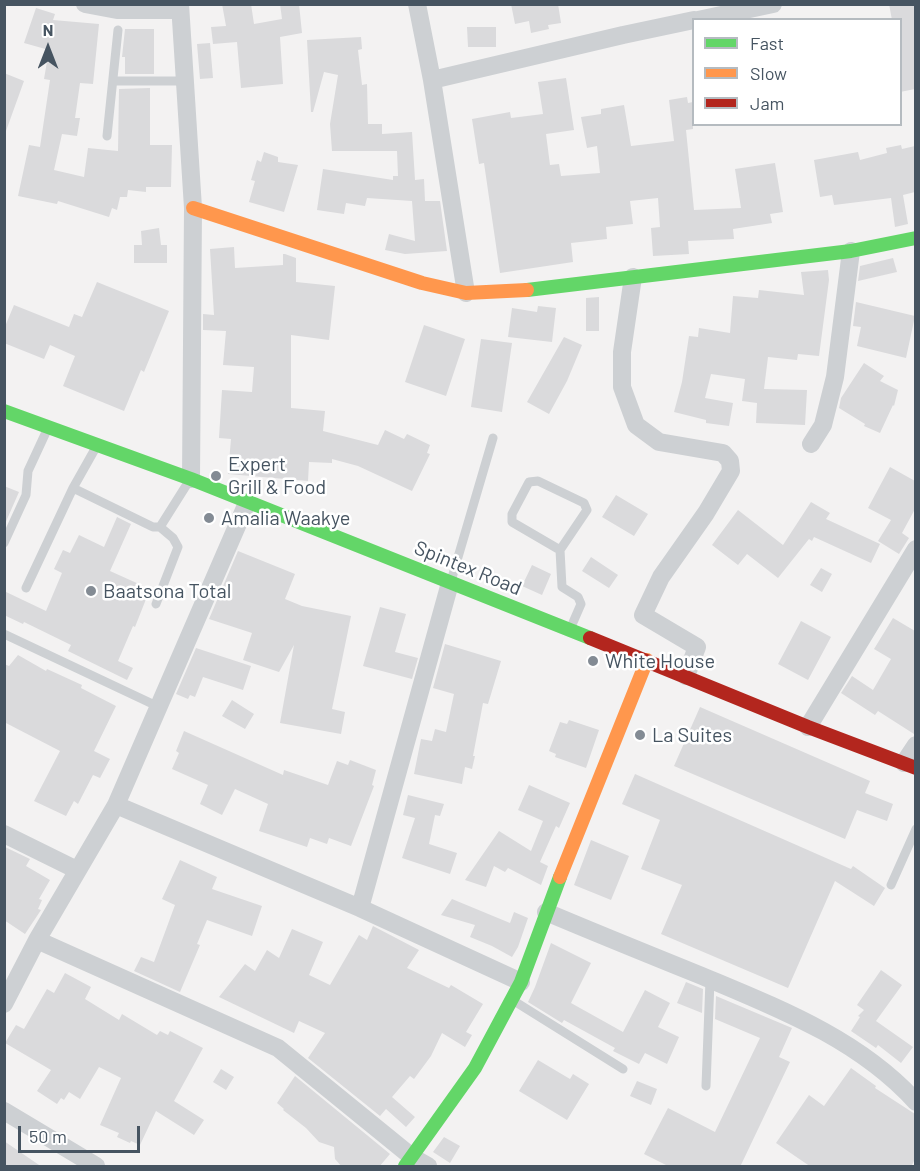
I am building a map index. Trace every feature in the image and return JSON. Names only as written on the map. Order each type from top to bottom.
[{"type":"street","points":[[85,4],[117,10],[180,7],[193,208],[191,479]]},
{"type":"street","points":[[417,4],[432,80],[466,293]]},
{"type":"street","points":[[707,18],[773,4]]},
{"type":"street","points":[[432,80],[692,20]]},
{"type":"street","points":[[193,208],[422,283],[466,293],[513,292],[851,251],[915,238]]},
{"type":"street","points":[[811,444],[823,425],[836,376],[851,251]]},
{"type":"street","points":[[633,277],[622,352],[622,387],[636,425],[659,442],[723,453],[730,460],[731,471],[706,513],[661,577],[643,615],[698,647],[686,676]]},
{"type":"street","name":"Spintex Road","points":[[4,411],[96,447],[191,479],[570,629],[808,727],[910,765]]},
{"type":"street","points":[[4,1004],[36,940],[116,805],[247,503]]},
{"type":"street","points":[[808,727],[915,549]]},
{"type":"street","points":[[360,908],[450,583]]},
{"type":"street","points":[[408,1162],[475,1068],[521,982],[546,912],[647,660]]},
{"type":"street","points":[[910,765],[915,745]]},
{"type":"street","points":[[116,805],[360,908],[521,982]]},
{"type":"street","points":[[4,834],[77,870]]},
{"type":"street","points":[[546,912],[806,1022],[864,1056],[904,1089],[915,1102]]},
{"type":"street","points":[[36,940],[278,1048],[408,1162],[428,1167]]},
{"type":"street","points":[[4,1111],[96,1167]]},
{"type":"lane","points":[[107,136],[118,30]]},
{"type":"lane","points":[[114,81],[184,81]]},
{"type":"lane","points":[[4,543],[26,495],[28,471],[48,428]]},
{"type":"lane","points":[[450,583],[494,438]]},
{"type":"lane","points":[[26,588],[73,488],[96,447]]},
{"type":"lane","points":[[160,527],[191,479]]},
{"type":"lane","points":[[560,550],[512,522],[512,514],[529,482],[538,481],[586,506],[586,510],[560,550],[562,587],[578,597],[581,604],[570,629]]},
{"type":"lane","points":[[73,488],[146,525],[160,527],[173,538],[178,547],[156,604]]},
{"type":"lane","points":[[4,634],[159,707]]},
{"type":"lane","points":[[891,885],[915,829]]},
{"type":"lane","points":[[706,1086],[710,980]]},
{"type":"lane","points":[[512,1000],[623,1069]]},
{"type":"building","points":[[222,4],[251,4],[254,24],[282,19],[280,4],[299,4],[302,33],[280,37],[283,84],[241,88],[237,42],[213,44],[211,27],[226,26]]},
{"type":"building","points":[[511,4],[558,4],[561,23],[548,25],[549,29],[531,33],[529,21],[515,24]]},
{"type":"building","points":[[889,4],[915,4],[915,89],[902,92],[902,18],[892,18]]},
{"type":"building","points":[[36,8],[55,14],[53,20],[99,24],[93,84],[80,83],[75,118],[80,118],[77,136],[62,134],[54,170],[84,177],[88,148],[118,151],[119,89],[150,88],[150,145],[172,145],[171,187],[146,187],[146,192],[128,190],[127,197],[120,197],[117,210],[112,208],[109,217],[58,201],[57,204],[18,196],[29,145],[40,147],[50,80],[44,79],[49,50],[24,43]]},
{"type":"building","points":[[467,27],[496,27],[496,47],[468,47]]},
{"type":"building","points":[[125,29],[154,29],[154,74],[125,74],[125,57],[122,57]]},
{"type":"building","points":[[361,37],[362,49],[358,50],[362,85],[367,84],[368,124],[382,124],[382,134],[412,132],[415,180],[424,179],[425,201],[440,201],[447,251],[405,254],[385,250],[389,234],[415,241],[412,201],[367,198],[365,206],[346,203],[344,214],[317,210],[323,169],[393,180],[393,176],[398,176],[397,151],[332,151],[330,124],[338,75],[324,72],[313,112],[311,112],[307,40]]},
{"type":"building","points":[[210,43],[213,78],[200,79],[197,44]]},
{"type":"building","points":[[4,73],[24,81],[6,131],[4,130]]},
{"type":"building","points":[[566,78],[574,130],[546,134],[550,165],[559,164],[561,176],[600,173],[597,146],[587,148],[581,117],[601,114],[601,109],[624,105],[631,146],[674,141],[669,100],[687,97],[688,103],[692,102],[693,129],[686,130],[694,210],[741,208],[735,169],[775,163],[783,212],[770,214],[772,223],[733,229],[734,239],[688,241],[689,254],[653,256],[651,228],[660,227],[658,198],[630,201],[633,224],[606,227],[607,239],[571,243],[573,262],[500,273],[484,163],[479,164],[472,119],[510,112],[511,118],[543,114],[538,82]]},
{"type":"building","points":[[901,145],[902,149],[915,146],[915,192],[903,195],[908,224],[895,227],[891,198],[834,205],[832,195],[820,197],[814,160],[858,152],[860,160],[887,153],[886,148]]},
{"type":"building","points":[[264,152],[278,157],[278,162],[298,165],[284,212],[249,202],[255,181],[251,180],[257,160],[261,162]]},
{"type":"building","points":[[159,228],[161,245],[167,245],[167,263],[134,263],[134,245],[142,245],[141,231]]},
{"type":"building","points":[[234,247],[235,268],[283,265],[283,254],[285,254],[296,258],[296,282],[335,286],[329,340],[291,335],[291,408],[325,411],[323,431],[378,445],[385,430],[404,439],[407,434],[430,445],[427,453],[430,454],[412,491],[358,466],[332,459],[332,463],[309,462],[308,481],[228,474],[231,439],[219,438],[222,390],[252,392],[254,367],[223,365],[226,331],[203,330],[203,314],[214,315],[210,249]]},
{"type":"building","points":[[893,258],[897,272],[858,281],[860,266]]},
{"type":"building","points":[[828,270],[829,280],[819,356],[798,354],[797,360],[768,357],[764,389],[807,390],[805,425],[756,423],[757,403],[742,401],[745,379],[711,374],[705,398],[733,403],[729,426],[706,423],[706,420],[674,412],[682,382],[689,336],[698,337],[699,328],[730,333],[733,296],[758,298],[759,290],[804,295],[801,272]]},
{"type":"building","points":[[97,282],[169,311],[144,372],[141,370],[124,411],[63,386],[75,356],[50,345],[44,359],[4,343],[4,329],[14,305],[69,327],[74,314],[82,317]]},
{"type":"building","points":[[599,297],[599,331],[586,331],[586,298]]},
{"type":"building","points":[[856,302],[915,316],[906,358],[857,346],[861,327],[853,326]]},
{"type":"building","points":[[538,306],[556,308],[552,342],[508,337],[512,308],[537,312]]},
{"type":"building","points":[[424,325],[465,339],[446,396],[405,382]]},
{"type":"building","points":[[564,337],[582,345],[567,381],[549,414],[527,402]]},
{"type":"building","points":[[481,339],[512,343],[502,412],[471,407]]},
{"type":"building","points":[[864,363],[884,376],[880,381],[898,390],[894,406],[880,433],[864,426],[865,424],[839,408],[841,398]]},
{"type":"building","points":[[890,467],[915,481],[915,509],[902,533],[909,538],[899,554],[878,541],[891,520],[868,508]]},
{"type":"building","points":[[4,486],[19,492],[4,526]]},
{"type":"building","points":[[616,495],[648,514],[634,536],[602,517]]},
{"type":"building","points":[[811,502],[830,513],[826,519],[880,544],[871,563],[814,537],[812,541],[809,539],[778,578],[747,554],[738,565],[712,545],[738,510],[783,545]]},
{"type":"building","points":[[117,517],[131,524],[110,571],[150,589],[118,661],[133,668],[127,680],[68,651],[71,645],[4,615],[4,591],[46,611],[62,573],[54,569],[63,550],[70,553],[79,535],[104,547]]},
{"type":"building","points":[[238,551],[295,574],[285,599],[302,606],[351,616],[332,709],[345,712],[341,734],[280,723],[294,645],[279,672],[243,660],[252,633],[209,619]]},
{"type":"building","points":[[591,557],[618,575],[609,588],[582,571]]},
{"type":"building","points":[[532,565],[551,574],[542,595],[522,586]]},
{"type":"building","points":[[821,568],[832,574],[822,592],[810,585]]},
{"type":"building","points":[[380,607],[406,614],[395,652],[418,658],[412,679],[363,666]]},
{"type":"building","points":[[893,618],[915,631],[914,734],[878,711],[875,715],[841,693],[852,676],[873,690],[891,659],[874,649]]},
{"type":"building","points":[[801,621],[831,637],[808,680],[778,664]]},
{"type":"building","points":[[445,644],[501,661],[488,704],[483,703],[472,769],[465,767],[462,784],[414,774],[421,739],[432,741],[435,729],[446,732],[454,694],[433,688]]},
{"type":"building","points":[[196,648],[251,666],[243,690],[203,677],[195,697],[190,695],[188,699],[176,694]]},
{"type":"building","points":[[18,655],[46,671],[47,669],[82,685],[81,688],[116,706],[94,751],[110,759],[100,778],[93,775],[78,804],[74,801],[66,816],[34,801],[60,751],[4,722],[4,664],[9,666]]},
{"type":"building","points":[[232,700],[254,714],[245,729],[222,716]]},
{"type":"building","points":[[700,707],[870,781],[865,793],[893,804],[887,821],[857,810],[845,839],[674,766]]},
{"type":"building","points":[[569,720],[599,730],[586,768],[555,757],[556,754],[549,751],[560,722],[567,724]]},
{"type":"building","points":[[184,731],[283,775],[284,770],[328,785],[337,761],[348,765],[350,760],[376,770],[372,785],[374,786],[351,846],[329,838],[327,844],[310,838],[307,847],[259,831],[268,804],[235,789],[222,815],[200,804],[208,785],[172,769],[179,753],[176,751]]},
{"type":"building","points":[[635,774],[851,869],[853,866],[885,888],[874,906],[835,881],[788,988],[661,934],[682,885],[641,869],[660,820],[622,804]]},
{"type":"building","points":[[529,785],[570,803],[559,828],[556,826],[540,862],[548,866],[541,885],[508,868],[505,872],[494,866],[486,887],[465,880],[499,831],[531,851],[543,821],[518,810]]},
{"type":"building","points":[[408,795],[444,804],[440,816],[435,815],[429,844],[457,853],[450,874],[402,858],[415,818],[403,815]]},
{"type":"building","points":[[591,840],[629,856],[611,900],[574,885]]},
{"type":"building","points":[[5,847],[30,859],[26,866],[50,880],[39,899],[42,900],[38,909],[41,910],[25,934],[4,920]]},
{"type":"building","points":[[180,860],[217,877],[212,889],[262,906],[252,936],[207,920],[197,944],[200,945],[180,992],[134,971],[141,957],[154,962],[175,905],[162,899]]},
{"type":"building","points":[[452,899],[510,923],[514,912],[528,918],[512,957],[470,937],[475,925],[441,915]]},
{"type":"building","points":[[373,926],[419,950],[407,968],[449,988],[451,985],[483,1004],[466,1032],[472,1035],[465,1047],[442,1033],[431,1056],[414,1079],[410,1076],[392,1097],[415,1117],[406,1127],[386,1109],[380,1116],[308,1058],[325,1033],[299,1021],[294,1033],[219,997],[245,964],[255,971],[267,950],[279,958],[292,929],[323,942],[309,975],[330,985],[359,935],[367,940]]},
{"type":"building","points":[[551,943],[591,963],[571,1003],[623,1032],[645,990],[670,1003],[658,1027],[679,1037],[667,1064],[645,1053],[639,1064],[613,1051],[615,1048],[564,1020],[562,1023],[528,1002]]},
{"type":"building","points":[[881,970],[902,985],[876,1021],[913,1047],[901,1063],[878,1045],[876,1048],[851,1031],[860,1017],[858,1016],[864,1010],[857,1005]]},
{"type":"building","points":[[65,973],[91,987],[85,999],[119,1020],[122,1014],[157,1035],[160,1031],[168,1035],[170,1031],[203,1048],[174,1101],[204,1120],[194,1135],[156,1111],[140,1145],[117,1137],[119,1133],[100,1125],[121,1078],[99,1067],[80,1099],[69,1092],[64,1100],[61,1098],[57,1104],[37,1091],[51,1070],[5,1043],[16,1025],[24,1029],[47,989],[54,993]]},
{"type":"building","points":[[686,982],[703,989],[702,1013],[677,1003]]},
{"type":"building","points":[[716,996],[792,1028],[779,1057],[790,1062],[740,1167],[670,1167],[644,1154],[668,1108],[715,1132],[760,1038],[715,1019]]},
{"type":"building","points":[[538,1060],[570,1079],[573,1074],[589,1084],[567,1120],[519,1091]]},
{"type":"building","points":[[851,1068],[876,1086],[875,1088],[915,1114],[915,1159],[911,1167],[811,1167],[776,1143],[809,1095],[824,1106]]},
{"type":"building","points":[[221,1069],[234,1077],[226,1090],[213,1082]]},
{"type":"building","points":[[295,1076],[390,1154],[379,1167],[342,1167],[335,1159],[334,1147],[319,1142],[306,1128],[283,1110],[277,1103]]},
{"type":"building","points":[[637,1081],[657,1089],[651,1105],[630,1096]]},
{"type":"building","points":[[444,1137],[460,1146],[450,1163],[433,1152]]},
{"type":"building","points":[[4,1141],[42,1167],[4,1167]]},
{"type":"traffic: fast","points":[[527,290],[851,251],[916,238]]},
{"type":"traffic: fast","points":[[4,411],[191,479],[590,638]]},
{"type":"traffic: fast","points":[[405,1166],[475,1068],[521,982],[560,877]]},
{"type":"traffic: slow","points":[[193,208],[422,283],[466,293],[527,290]]},
{"type":"traffic: slow","points":[[560,877],[647,660]]},
{"type":"traffic: jam","points":[[590,638],[808,727],[916,768]]},
{"type":"place","name":"Expert Grill & Food","points":[[216,476]]},
{"type":"place","name":"Amalia Waakye","points":[[209,518]]},
{"type":"place","name":"Baatsona Total","points":[[91,591]]},
{"type":"place","name":"White House","points":[[593,661]]},
{"type":"place","name":"La Suites","points":[[640,735]]}]
